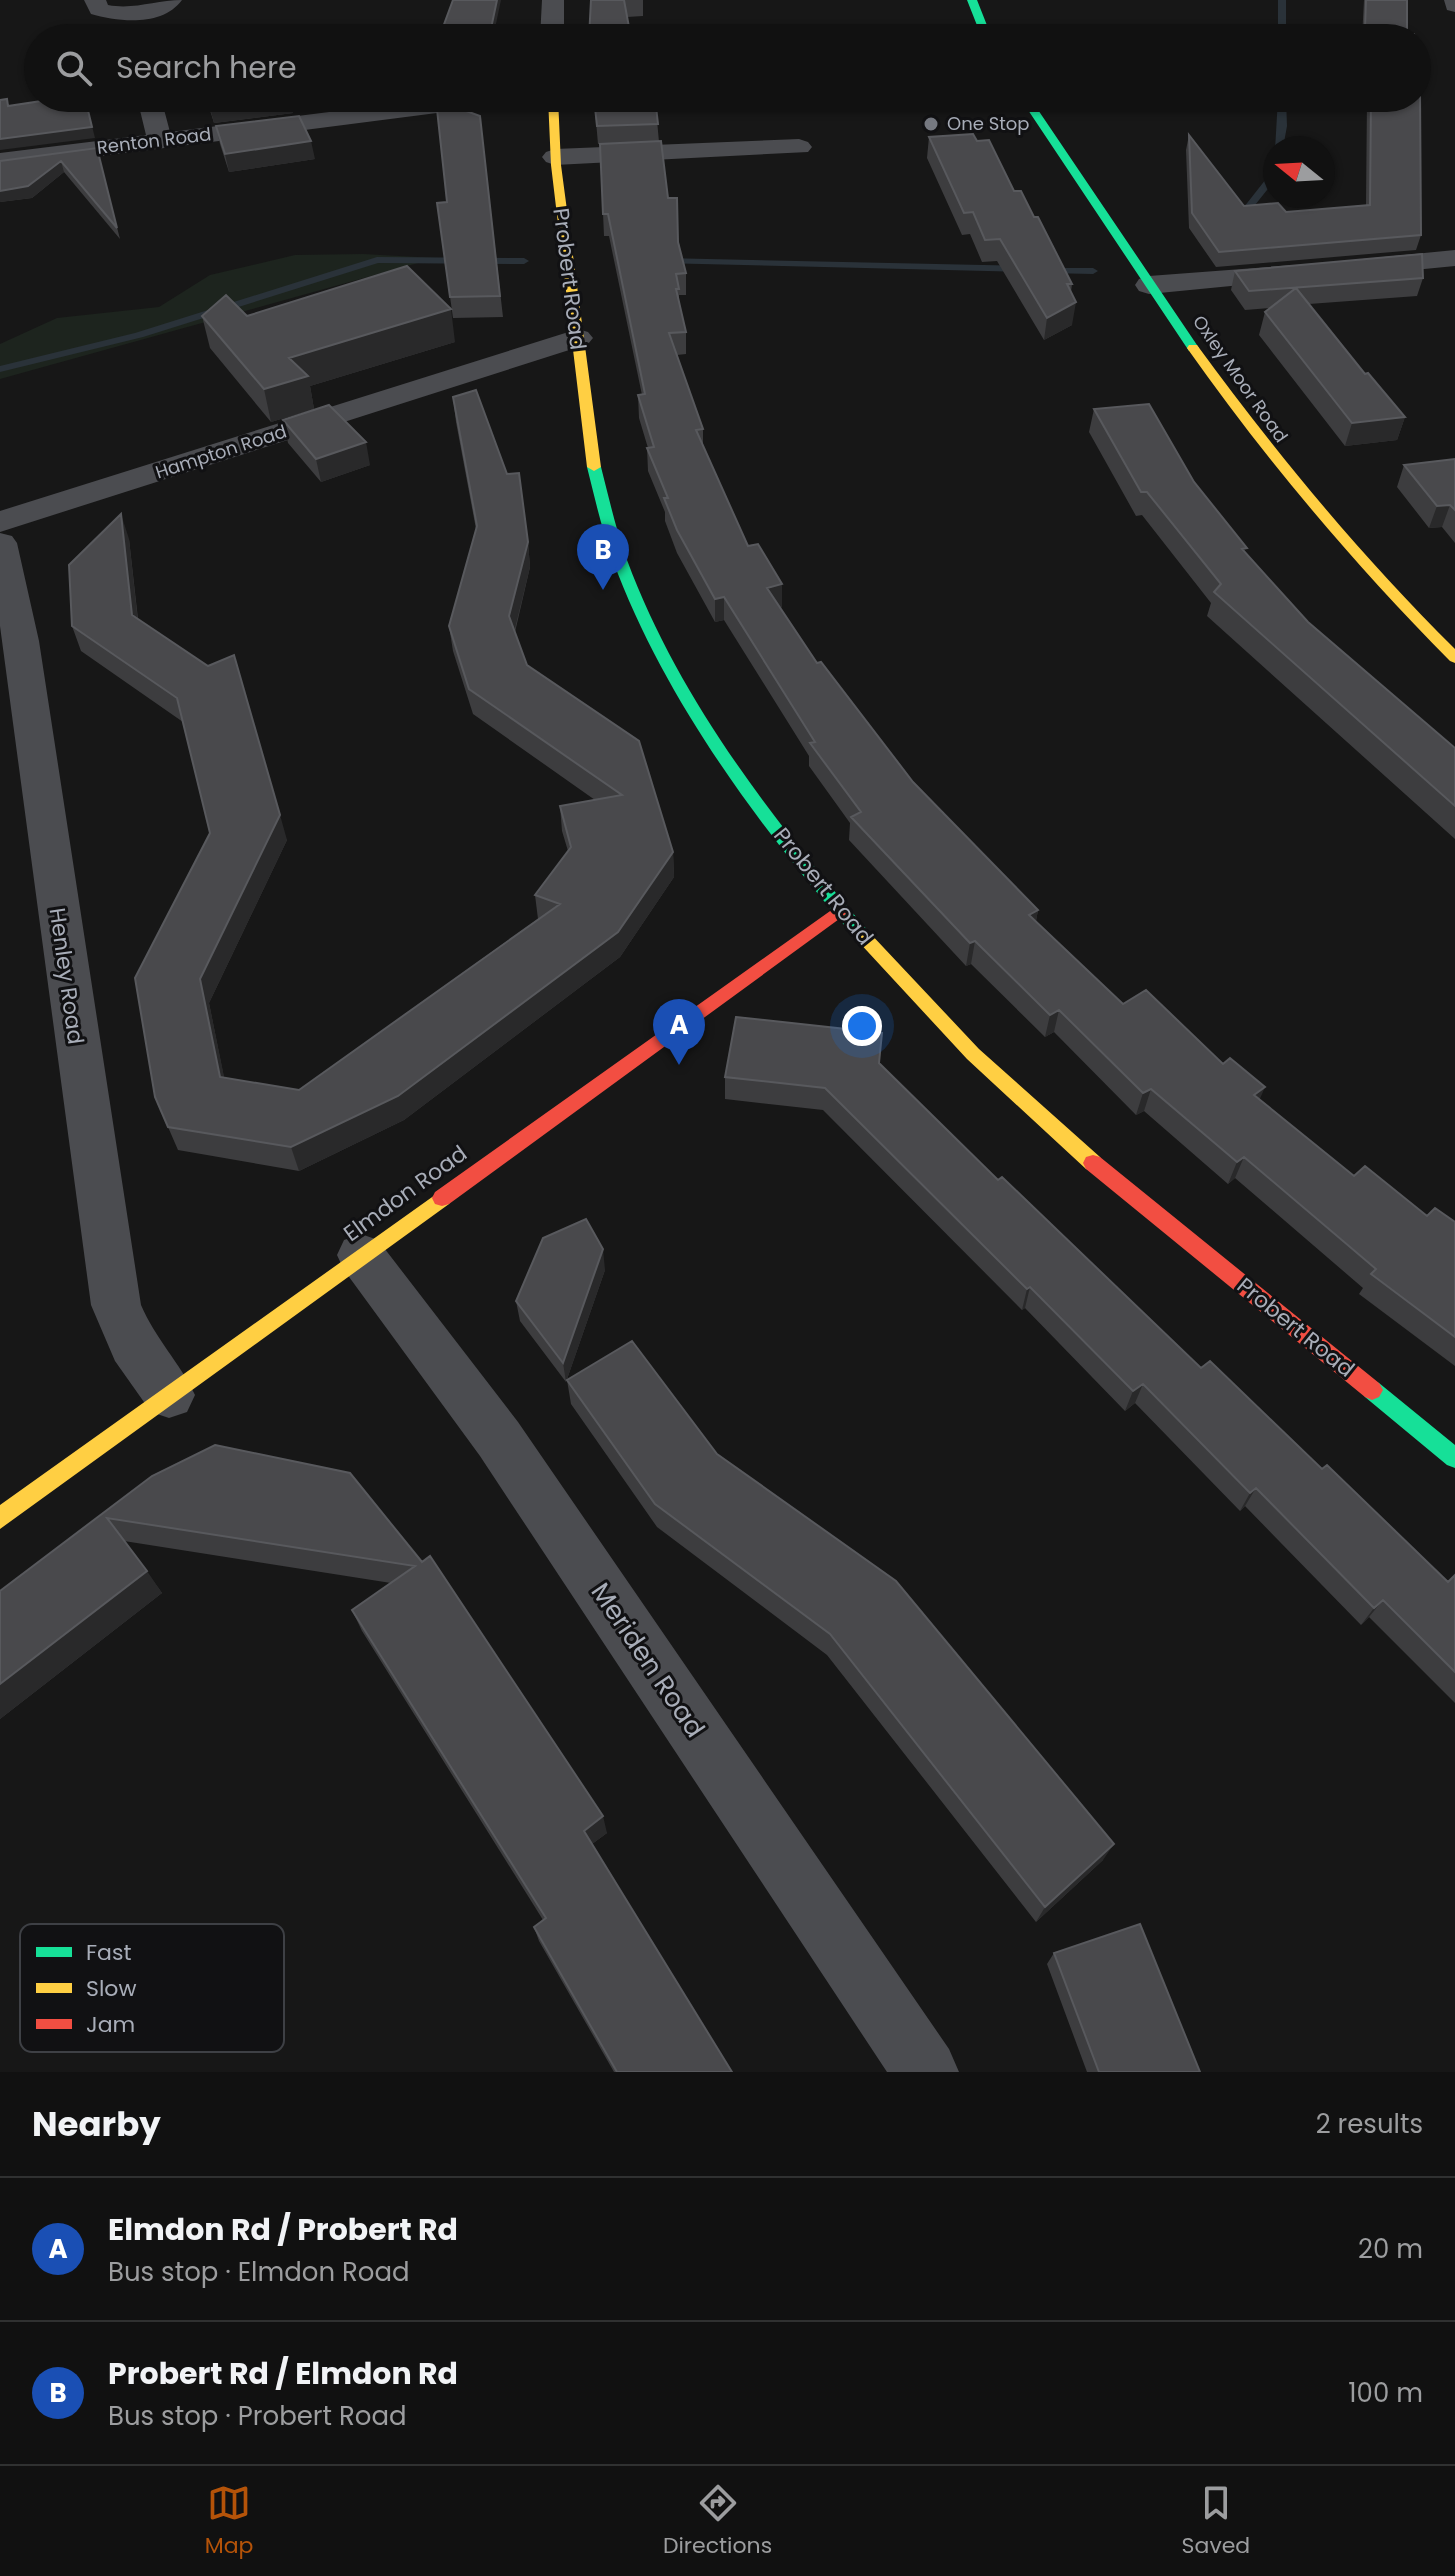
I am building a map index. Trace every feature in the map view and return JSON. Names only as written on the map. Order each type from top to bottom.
[{"type":"street","points":[[95,0],[94,5],[108,12],[132,14],[156,9],[171,0]]},
{"type":"street","points":[[552,24],[553,0]]},
{"type":"street","points":[[972,0],[981,24]]},
{"type":"street","points":[[132,14],[132,24]]},
{"type":"street","points":[[153,112],[160,140]]},
{"type":"street","name":"Renton Road","points":[[0,161],[386,112]]},
{"type":"street","name":"Probert Road","points":[[553,112],[555,157],[590,451],[625,572],[677,678],[744,786],[840,910],[927,1008],[1062,1138],[1455,1458]]},
{"type":"street","name":"Oxley Moor Road","points":[[1034,112],[1149,285],[1267,452],[1359,562],[1455,658]]},
{"type":"street","points":[[555,157],[799,147]]},
{"type":"street","points":[[1149,285],[1444,259],[1455,284]]},
{"type":"street","name":"Hampton Road","points":[[0,522],[578,338]]},
{"type":"street","name":"Henley Road","points":[[0,543],[21,641],[116,1305],[133,1345],[169,1395]]},
{"type":"street","name":"Elmdon Road","points":[[0,1518],[840,910]]},
{"type":"street","name":"Meriden Road","points":[[361,1255],[499,1439],[926,2072]]},
{"type":"shaded area","points":[[363,254],[436,258],[0,379],[0,344],[57,318],[159,307],[210,275],[295,255]]},
{"type":"building","points":[[453,0],[497,0],[492,24],[444,24]]},
{"type":"building","points":[[591,0],[624,0],[628,24],[590,24]]},
{"type":"building","points":[[1366,0],[1407,0],[1407,24],[1365,24]]},
{"type":"building","points":[[7,99],[8,106],[24,104],[24,112],[88,112],[92,127],[0,139],[0,100]]},
{"type":"building","points":[[437,112],[469,112],[480,116],[500,296],[450,297],[437,203],[447,202]]},
{"type":"building","points":[[596,112],[657,112],[658,124],[597,126]]},
{"type":"building","points":[[1371,112],[1420,112],[1421,235],[1219,252],[1192,213],[1189,135],[1244,206],[1263,204],[1263,208],[1282,208],[1286,212],[1370,205]]},
{"type":"building","points":[[299,116],[311,141],[225,154],[216,126]]},
{"type":"building","points":[[973,134],[977,141],[989,140],[1014,191],[1021,191],[1034,217],[1038,217],[1072,284],[1067,284],[1076,302],[1047,318],[1000,239],[985,240],[973,212],[964,213],[929,137]]},
{"type":"building","points":[[661,141],[668,198],[677,198],[678,242],[686,273],[676,274],[679,289],[676,289],[686,332],[669,333],[703,429],[696,430],[748,546],[758,544],[782,584],[767,588],[817,663],[821,662],[913,782],[1038,910],[1029,915],[1123,1004],[1146,990],[1223,1064],[1230,1058],[1265,1087],[1254,1095],[1354,1176],[1365,1166],[1427,1216],[1435,1208],[1455,1222],[1455,1337],[1371,1274],[1376,1269],[1244,1157],[1237,1162],[1151,1089],[1143,1093],[1059,1010],[1050,1015],[975,941],[970,943],[851,817],[861,812],[810,743],[815,742],[724,597],[715,599],[677,530],[664,498],[668,498],[647,448],[654,447],[638,395],[645,394],[608,214],[603,214],[600,144]]},
{"type":"building","points":[[97,148],[117,228],[61,161],[28,186],[0,191],[0,161]]},
{"type":"building","points":[[1422,254],[1423,278],[1249,291],[1235,271]]},
{"type":"building","points":[[407,266],[451,309],[289,358],[308,376],[264,389],[202,316],[226,295],[247,316]]},
{"type":"building","points":[[1296,288],[1365,374],[1368,373],[1405,417],[1352,423],[1265,312]]},
{"type":"building","points":[[476,390],[507,474],[519,473],[528,542],[509,616],[527,665],[639,741],[673,852],[618,932],[398,1096],[291,1147],[168,1127],[155,1097],[135,978],[210,833],[177,698],[72,626],[69,565],[121,514],[132,615],[208,666],[234,655],[280,815],[200,979],[220,1077],[299,1090],[560,904],[535,895],[571,847],[560,806],[622,795],[469,689],[449,626],[477,526],[453,397]]},
{"type":"building","points":[[1149,404],[1194,482],[1247,548],[1242,549],[1308,622],[1455,748],[1455,806],[1214,592],[1221,584],[1147,492],[1141,492],[1094,409]]},
{"type":"building","points":[[329,405],[366,442],[316,459],[283,420]]},
{"type":"building","points":[[1455,459],[1455,510],[1450,505],[1437,506],[1404,465]]},
{"type":"building","points":[[736,1017],[882,1033],[879,1063],[998,1180],[1002,1177],[1201,1368],[1210,1361],[1322,1469],[1327,1465],[1448,1582],[1455,1575],[1455,1672],[1383,1600],[1374,1608],[1256,1488],[1250,1493],[1143,1384],[1133,1391],[825,1088],[725,1077]]},
{"type":"building","points":[[586,1219],[603,1249],[563,1363],[516,1301],[543,1238]]},
{"type":"building","points":[[632,1341],[717,1454],[896,1581],[1114,1844],[1045,1907],[830,1634],[655,1504],[567,1380]]},
{"type":"building","points":[[215,1445],[350,1473],[422,1562],[430,1556],[603,1816],[584,1831],[732,2072],[617,2072],[534,1927],[546,1918],[352,1610],[415,1566],[107,1518],[147,1571],[0,1684],[0,1591],[152,1476]]},
{"type":"building","points":[[1140,1924],[1200,2072],[1099,2072],[1054,1953]]},
{"type":"waterway","points":[[1282,0],[1282,24]]},
{"type":"waterway","points":[[1280,136],[1282,112]]},
{"type":"waterway","points":[[1236,223],[1263,189]]},
{"type":"waterway","points":[[0,369],[139,335],[377,260],[524,261]]},
{"type":"waterway","points":[[663,261],[1024,269]]},
{"type":"waterway","points":[[1047,270],[1093,271]]},
{"type":"traffic: fast","points":[[972,0],[981,24]]},
{"type":"traffic: fast","points":[[1034,112],[1193,348]]},
{"type":"traffic: fast","points":[[594,467],[620,560],[672,670],[760,808],[862,935]]},
{"type":"traffic: fast","points":[[1372,1390],[1455,1458]]},
{"type":"traffic: slow","points":[[554,112],[556,165],[594,467]]},
{"type":"traffic: slow","points":[[1193,348],[1253,430],[1317,509],[1384,585],[1455,658]]},
{"type":"traffic: slow","points":[[862,935],[973,1054],[1093,1163]]},
{"type":"traffic: slow","points":[[0,1518],[442,1198]]},
{"type":"traffic: jam","points":[[442,1198],[840,910]]},
{"type":"traffic: jam","points":[[1093,1163],[1372,1390]]},
{"type":"place","name":"One Stop","points":[[931,124]]},
{"type":"place","name":"Probert Rd / Elmdon Rd","points":[[603,590]]},
{"type":"place","name":"Elmdon Rd / Probert Rd","points":[[679,1065]]}]
